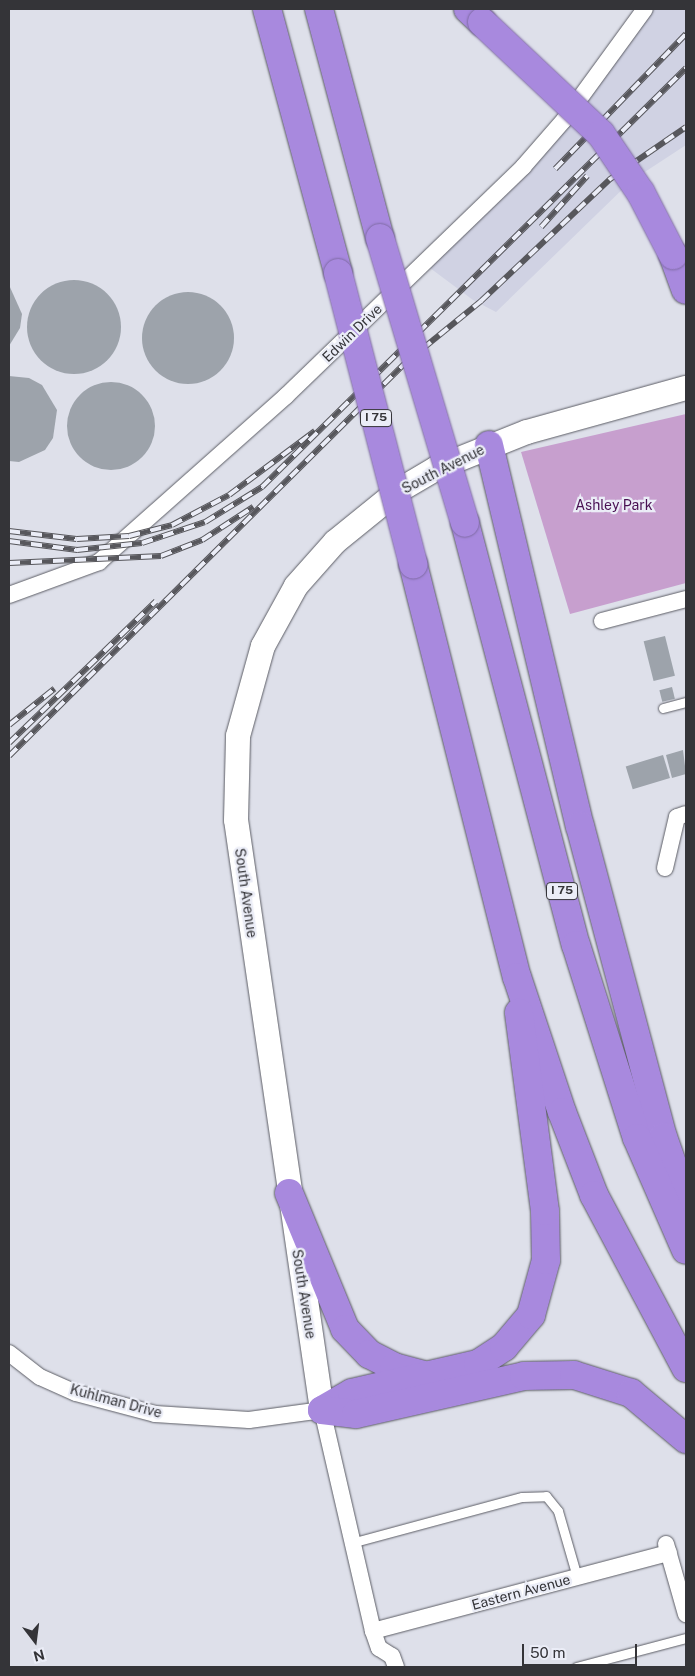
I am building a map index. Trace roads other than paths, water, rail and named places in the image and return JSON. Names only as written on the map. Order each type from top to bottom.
[{"type":"highway","name":"I 75","points":[[267,9],[414,564],[517,976],[594,1195],[686,1368]]},
{"type":"highway","name":"I 75","points":[[319,9],[380,238],[465,523],[576,945],[637,1138],[686,1250]]},
{"type":"highway","points":[[475,15],[601,134],[641,193],[673,255],[686,290]]},
{"type":"highway","points":[[489,445],[580,826],[664,1137],[686,1203]]},
{"type":"highway","points":[[322,1410],[352,1393],[478,1364],[504,1347],[520,1332],[540,1295],[546,1260],[545,1211],[522,1060],[517,976]]},
{"type":"highway","points":[[289,1193],[345,1330],[369,1354],[394,1367],[428,1376]]},
{"type":"highway","points":[[322,1410],[356,1414],[524,1376],[574,1375],[631,1393],[686,1439]]},
{"type":"street","name":"Edwin Drive","points":[[9,595],[99,562],[286,396],[523,167],[564,120],[645,9]]},
{"type":"street","name":"South Avenue","points":[[396,1667],[392,1656],[379,1648],[373,1631],[351,1543],[322,1410],[236,820],[238,736],[248,695],[278,616],[335,542],[398,490],[489,445],[686,388]]},
{"type":"street","points":[[602,621],[686,599]]},
{"type":"street","points":[[664,868],[682,816]]},
{"type":"street","name":"Kuhlman Drive","points":[[9,1353],[40,1377],[76,1393],[155,1414],[249,1420],[322,1410]]},
{"type":"street","name":"Eastern Avenue","points":[[373,1631],[577,1577],[668,1548],[686,1614]]},
{"type":"lane","points":[[663,708],[686,702]]},
{"type":"lane","points":[[351,1543],[522,1497],[546,1496],[558,1511],[577,1577]]},
{"type":"lane","points":[[576,1667],[686,1638]]},
{"type":"railway","points":[[555,169],[686,34]]},
{"type":"railway","points":[[9,541],[77,550],[142,543],[205,522],[262,487],[686,68]]},
{"type":"railway","points":[[9,756],[405,363],[481,301],[610,179],[686,127]]},
{"type":"railway","points":[[541,227],[587,176]]},
{"type":"railway","points":[[9,531],[77,539],[129,536],[172,525],[229,495],[315,431]]},
{"type":"railway","points":[[9,563],[161,556],[202,540],[253,507]]},
{"type":"railway","points":[[9,743],[156,601]]},
{"type":"railway","points":[[9,725],[54,689]]},
{"type":"park label","name":"Ashley Park","points":[[614,505]]}]
